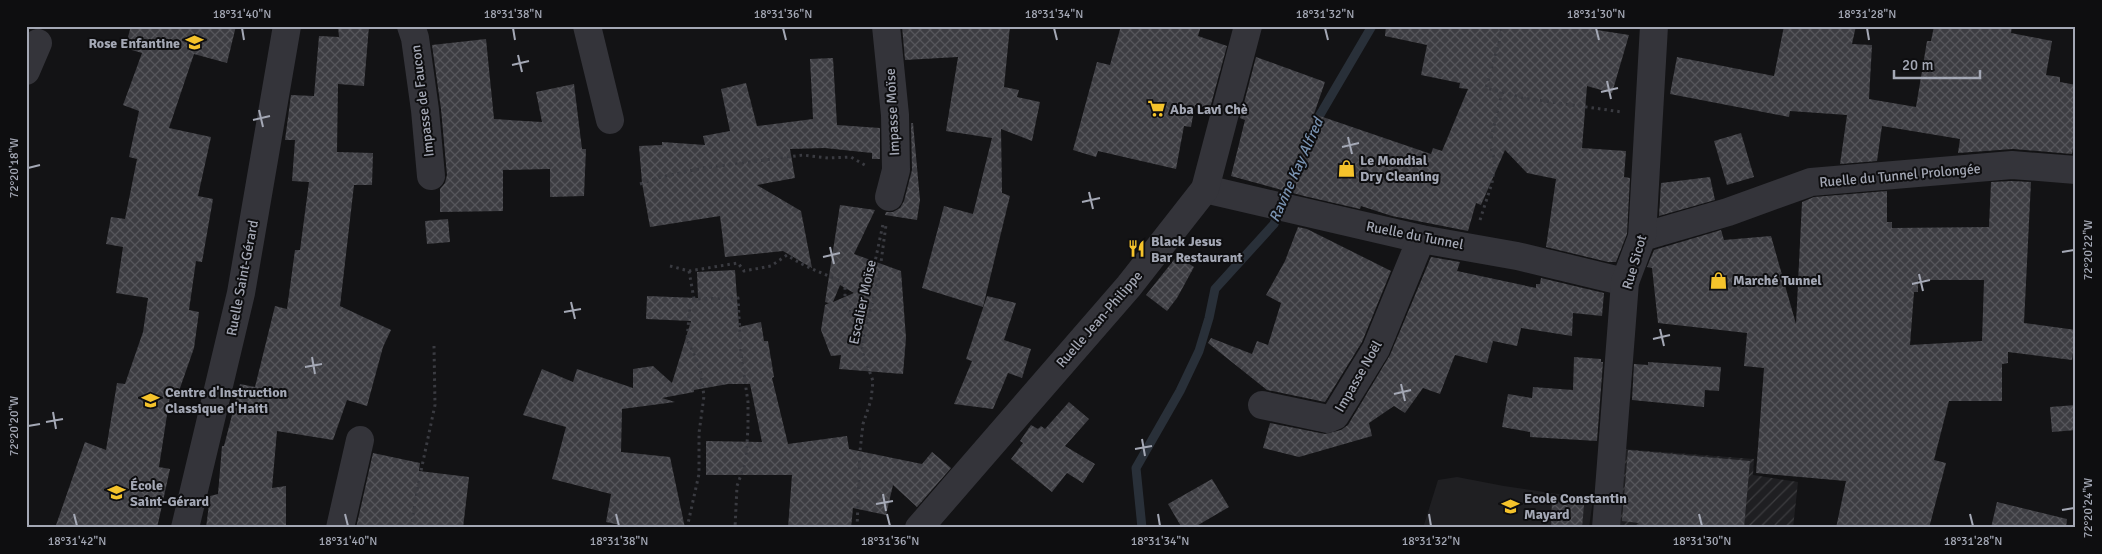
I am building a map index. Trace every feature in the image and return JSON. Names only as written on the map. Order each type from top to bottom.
[{"type":"street","name":"Ruelle Saint-Gérard","points":[[185,528],[241,293],[287,26]]},
{"type":"street","name":"Impasse de Faucon","points":[[411,26],[415,38],[424,101],[431,176]]},
{"type":"street","points":[[587,26],[610,120]]},
{"type":"street","name":"Impasse Moïse","points":[[886,26],[895,116],[896,170],[888,197]]},
{"type":"street","name":"Ruelle Jean-Philippe","points":[[919,528],[1129,286],[1205,190],[1248,26]]},
{"type":"street","name":"Rue Sicot","points":[[1606,528],[1625,282],[1642,237],[1654,26]]},
{"type":"street","points":[[26,71],[38,43]]},
{"type":"street","name":"Ruelle du Tunnel Prolongée","points":[[1642,237],[1728,212],[1811,182],[2012,165],[2076,170]]},
{"type":"street","name":"Ruelle du Tunnel","points":[[1205,190],[1420,239],[1470,246],[1625,282]]},
{"type":"street","name":"Impasse Noël","points":[[1262,405],[1328,419],[1335,416],[1376,350],[1420,239]]},
{"type":"street","points":[[340,528],[360,440]]},
{"type":"path","points":[[1499,26],[1502,32],[1486,88],[1523,98],[1650,116]]},
{"type":"path","points":[[1470,246],[1492,184],[1495,162],[1490,143],[1502,92]]},
{"type":"path","points":[[640,184],[703,168],[803,154],[828,158],[851,157],[863,166],[882,170],[896,170]]},
{"type":"path","points":[[670,266],[689,271],[738,263],[744,271],[770,266],[787,256],[810,270],[823,272],[845,283],[845,309],[849,312],[864,314],[888,197]]},
{"type":"path","name":"Escalier Moïse","points":[[857,528],[860,451],[863,424],[871,400],[873,381],[862,351],[862,338],[879,277],[888,197]]},
{"type":"path","points":[[687,528],[699,474],[698,433],[704,396],[700,368],[687,339],[690,305],[694,299],[689,271]]},
{"type":"path","points":[[694,299],[738,298],[741,354],[748,402],[748,427],[746,461],[737,486],[735,528]]},
{"type":"path","points":[[411,528],[434,405],[434,346]]},
{"type":"shaded area","points":[[1623,449],[1754,459],[1753,475],[1798,482],[1793,528],[1617,528]]},
{"type":"shaded area","name":"Ecole Constantin Mayard","points":[[1457,477],[1593,499],[1589,528],[1423,528],[1438,480]]},
{"type":"building","points":[[131,26],[236,26],[227,63],[194,54],[169,128],[211,137],[198,196],[213,199],[202,262],[196,261],[189,310],[199,312],[194,348],[179,391],[171,389],[159,467],[170,469],[157,528],[55,528],[85,442],[106,450],[117,383],[125,384],[143,332],[148,298],[116,293],[123,247],[106,244],[111,217],[125,219],[137,159],[129,157],[139,111],[123,105],[142,53],[125,48]]},
{"type":"building","points":[[338,26],[369,26],[364,86],[338,84],[337,152],[373,153],[372,185],[354,185],[340,306],[391,330],[383,347],[367,406],[347,400],[333,440],[277,431],[272,488],[286,486],[286,528],[206,528],[210,496],[218,494],[222,446],[224,446],[240,384],[255,387],[275,306],[287,309],[295,250],[300,250],[309,182],[292,181],[295,140],[285,140],[291,95],[314,96],[319,36],[339,37]]},
{"type":"building","points":[[902,26],[1010,26],[1004,87],[1019,90],[1017,97],[1040,102],[1032,141],[1001,129],[1002,193],[1010,196],[983,307],[922,288],[944,206],[973,214],[992,138],[946,131],[958,57],[905,60]]},
{"type":"building","points":[[1121,26],[1201,26],[1198,36],[1227,46],[1210,108],[1195,105],[1191,127],[1184,126],[1176,169],[1098,151],[1096,157],[1073,150],[1097,62],[1110,65]]},
{"type":"building","points":[[1386,26],[1597,26],[1597,30],[1629,35],[1612,93],[1587,86],[1582,148],[1626,151],[1624,177],[1630,178],[1627,234],[1616,262],[1608,262],[1546,247],[1556,179],[1527,173],[1505,150],[1481,205],[1476,203],[1468,231],[1392,216],[1361,206],[1360,209],[1231,176],[1245,120],[1240,118],[1256,57],[1325,82],[1314,114],[1431,154],[1433,148],[1442,151],[1468,89],[1459,88],[1460,83],[1421,75],[1427,45],[1385,36]]},
{"type":"building","points":[[1784,26],[1856,26],[1852,44],[1872,45],[1869,99],[1916,107],[1927,41],[1931,41],[1934,26],[2012,26],[2011,33],[2052,41],[2046,75],[2060,77],[2060,82],[2076,85],[2076,132],[2072,154],[2013,149],[1958,153],[1960,139],[1882,126],[1877,161],[1840,164],[1847,115],[1790,111],[1789,117],[1670,94],[1677,57],[1774,76]]},
{"type":"building","points":[[486,39],[494,119],[542,122],[536,92],[574,84],[582,149],[586,149],[584,196],[550,197],[550,169],[503,170],[503,211],[440,212],[440,189],[445,183],[447,175],[441,109],[432,45]]},
{"type":"building","points":[[833,58],[837,125],[880,128],[880,159],[872,159],[872,153],[825,148],[790,149],[795,178],[757,185],[801,211],[812,268],[783,251],[725,257],[720,216],[650,227],[642,183],[639,146],[662,145],[662,142],[705,145],[703,136],[730,131],[721,89],[746,83],[757,126],[813,119],[810,59]]},
{"type":"building","points":[[911,123],[913,123],[920,200],[917,220],[885,215],[886,212],[893,212],[900,208],[904,201],[912,170]]},
{"type":"building","points":[[1741,133],[1754,177],[1727,185],[1714,141]]},
{"type":"building","points":[[1710,177],[1715,200],[1659,216],[1661,183]]},
{"type":"building","points":[[1991,182],[2031,182],[2024,323],[2076,330],[2072,360],[2008,352],[2008,363],[2002,364],[2002,401],[1949,401],[1934,460],[1946,463],[1929,528],[1836,528],[1846,481],[1756,473],[1764,368],[1744,366],[1747,333],[1658,323],[1652,268],[1647,267],[1654,250],[1721,230],[1724,240],[1771,236],[1796,324],[1802,202],[1814,197],[1887,191],[1887,222],[1892,222],[1892,228],[1989,227]],"holes":[[[1918,280],[1984,280],[1982,341],[1910,345],[1914,292],[1918,292]]]},
{"type":"building","points":[[840,205],[875,210],[854,254],[901,271],[906,338],[903,374],[839,369],[841,355],[831,356],[821,330],[825,305],[829,303],[825,302]],"holes":[[[840,285],[854,293],[833,302]]]},
{"type":"building","points":[[448,219],[450,242],[427,244],[425,221]]},
{"type":"building","points":[[1298,227],[1307,229],[1391,271],[1362,342],[1325,402],[1267,390],[1208,343],[1211,338],[1252,354],[1257,341],[1268,345],[1281,303],[1266,295],[1285,261]]},
{"type":"building","points":[[1177,256],[1194,267],[1177,298],[1167,311],[1146,295]]},
{"type":"building","points":[[1431,257],[1460,262],[1457,271],[1536,288],[1536,284],[1540,284],[1541,278],[1604,293],[1602,316],[1573,313],[1572,336],[1521,328],[1517,346],[1493,341],[1487,363],[1455,355],[1440,394],[1423,388],[1405,413],[1394,406],[1369,423],[1372,436],[1299,457],[1263,448],[1270,423],[1325,434],[1341,430],[1348,425],[1390,355]]},
{"type":"building","points":[[735,270],[739,327],[761,322],[764,341],[768,341],[774,377],[772,378],[788,444],[847,436],[849,449],[922,464],[932,452],[951,468],[917,507],[893,485],[886,515],[853,508],[851,528],[788,528],[792,475],[706,475],[706,441],[762,442],[750,384],[728,384],[694,390],[694,392],[662,398],[675,402],[622,409],[621,452],[670,457],[685,528],[634,528],[606,522],[611,494],[552,479],[566,427],[523,415],[542,369],[573,382],[577,369],[633,388],[633,369],[653,366],[672,383],[691,321],[646,319],[647,296],[698,298],[697,272]]},
{"type":"building","points":[[987,296],[1016,303],[1004,340],[1031,349],[1022,378],[1008,373],[993,409],[954,404],[972,361],[966,359]]},
{"type":"building","points":[[1574,357],[1601,359],[1601,362],[1603,362],[1597,441],[1530,437],[1530,432],[1502,427],[1508,394],[1532,398],[1533,387],[1573,390]]},
{"type":"building","points":[[1648,362],[1721,367],[1719,391],[1705,390],[1704,407],[1632,400],[1634,364],[1648,365]]},
{"type":"building","points":[[1069,402],[1089,419],[1065,446],[1095,464],[1083,483],[1067,473],[1052,492],[1011,459],[1023,443],[1020,441],[1031,425],[1038,429],[1041,426],[1045,429]]},
{"type":"building","points":[[2076,405],[2076,430],[2052,432],[2050,407]]},
{"type":"building","points":[[1628,450],[1750,461],[1744,528],[1638,528],[1639,523],[1622,521]]},
{"type":"building","points":[[373,453],[420,463],[419,471],[469,477],[463,528],[356,528]]},
{"type":"building","points":[[1212,479],[1229,507],[1193,528],[1182,528],[1168,504]]},
{"type":"building","points":[[1552,501],[1584,505],[1582,528],[1551,528]]},
{"type":"building","points":[[1997,502],[2067,519],[2066,528],[1991,528]]},
{"type":"waterway","name":"Ravine Kay Alfred","points":[[1314,125],[1372,26]]},
{"type":"waterway","name":"Ravine Kay Alfred","points":[[1142,528],[1136,468],[1180,391],[1199,351],[1215,289],[1274,224],[1291,181]]},
{"type":"place","name":"Rose Enfantine","points":[[194,43]]},
{"type":"place","name":"Aba Lavi Chè","points":[[1156,109]]},
{"type":"place","name":"Le Mondial Dry Cleaning","points":[[1346,168]]},
{"type":"place","name":"Black Jesus Bar Restaurant","points":[[1137,249]]},
{"type":"place","name":"Marché Tunnel","points":[[1719,280]]},
{"type":"place","name":"Centre d'Instruction Classique d'Haiti","points":[[151,400]]},
{"type":"place","name":"École Saint-Gérard","points":[[116,493]]},
{"type":"place","name":"Ecole Constantin Mayard","points":[[1510,506]]}]
